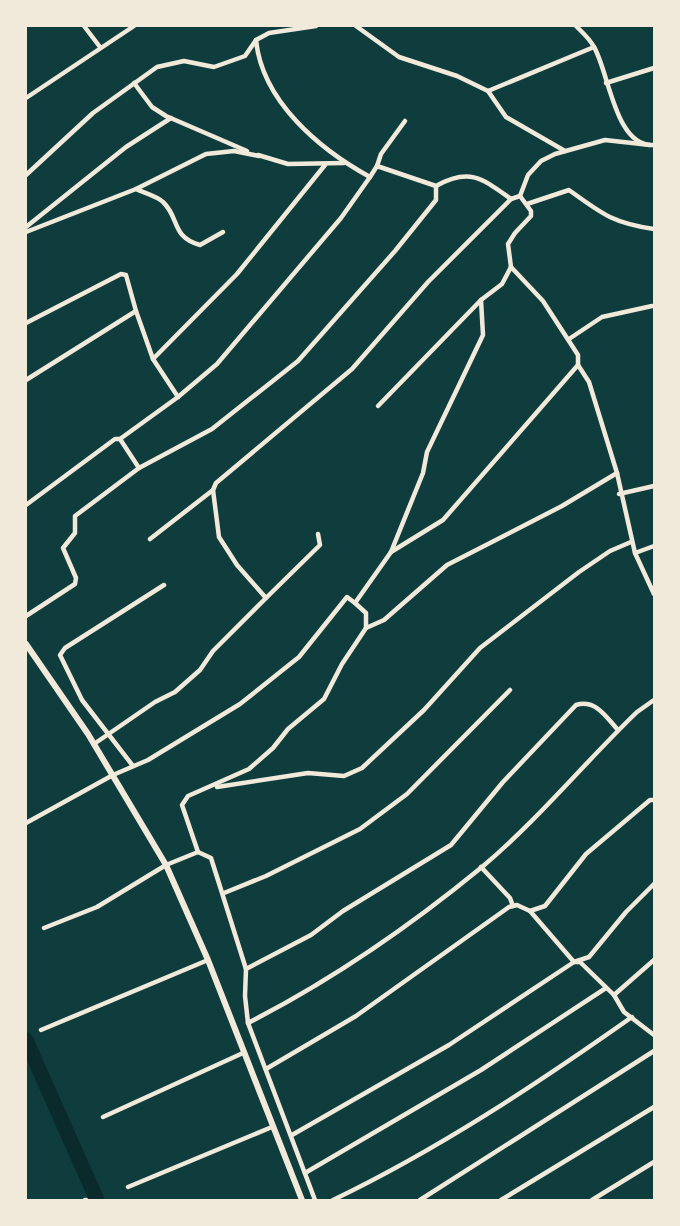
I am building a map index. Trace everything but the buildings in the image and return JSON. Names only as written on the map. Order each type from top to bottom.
[{"type":"main road","points":[[26,644],[94,744],[166,865],[208,960],[302,1200]]},
{"type":"street","points":[[84,26],[100,47]]},
{"type":"street","points":[[26,98],[134,26]]},
{"type":"street","points":[[26,175],[93,113],[157,67],[184,61],[214,67],[245,56],[256,39],[283,29],[297,30],[316,26]]},
{"type":"street","points":[[356,26],[399,57],[457,76],[488,91],[506,117],[565,151]]},
{"type":"street","points":[[576,26],[594,47],[606,83],[629,134],[652,145]]},
{"type":"street","points":[[256,39],[268,82],[311,136],[345,163],[370,177]]},
{"type":"street","points":[[488,91],[594,47]]},
{"type":"street","points":[[606,83],[654,68]]},
{"type":"street","points":[[134,83],[152,107],[171,118],[259,156]]},
{"type":"street","points":[[26,227],[126,147],[171,118]]},
{"type":"street","points":[[26,505],[115,439],[120,439],[178,397],[225,356],[341,218],[377,166],[381,154],[405,121]]},
{"type":"street","points":[[520,196],[528,175],[541,161],[565,151],[605,140],[652,145]]},
{"type":"street","points":[[26,232],[136,189],[206,154],[234,152],[288,164],[345,163]]},
{"type":"street","points":[[153,359],[237,274],[326,165]]},
{"type":"street","points":[[377,166],[436,186],[454,176],[475,177],[511,199]]},
{"type":"street","points":[[26,616],[75,584],[76,578],[63,548],[75,533],[75,516],[140,468],[212,429],[298,361],[395,251],[436,200],[436,186]]},
{"type":"street","points":[[136,189],[163,202],[178,231],[187,241],[200,245],[223,232]]},
{"type":"street","points":[[527,204],[569,190],[607,218],[627,225],[654,229]]},
{"type":"street","points":[[150,538],[213,490],[216,483],[304,412],[352,369],[428,282],[511,199],[520,196]]},
{"type":"street","points":[[378,406],[481,300],[502,284],[511,267],[508,244],[531,216],[527,204],[520,196]]},
{"type":"street","points":[[511,267],[533,288],[578,355],[578,365],[589,381],[616,473],[634,553],[654,594]]},
{"type":"street","points":[[26,323],[121,274],[126,275],[153,359],[178,397]]},
{"type":"street","points":[[355,603],[391,552],[423,473],[427,452],[483,335],[481,300]]},
{"type":"street","points":[[569,339],[602,317],[652,306]]},
{"type":"street","points":[[26,380],[136,311]]},
{"type":"street","points":[[391,552],[443,520],[578,365]]},
{"type":"street","points":[[120,439],[140,468]]},
{"type":"street","points":[[315,1200],[248,1023],[244,996],[246,969],[224,893],[211,858],[198,852],[182,805],[189,796],[249,769],[273,748],[288,729],[324,699],[342,664],[366,628],[384,620],[447,565],[562,506],[616,473]]},
{"type":"street","points":[[620,494],[654,486]]},
{"type":"street","points":[[213,490],[219,537],[237,565],[266,598]]},
{"type":"street","points":[[94,744],[175,692],[200,670],[213,651],[320,545],[318,534]]},
{"type":"street","points":[[211,788],[308,773],[344,776],[362,768],[424,710],[480,648],[579,572],[610,551],[631,542]]},
{"type":"street","points":[[634,553],[654,546]]},
{"type":"street","points":[[133,766],[82,700],[60,655],[65,648],[164,585]]},
{"type":"street","points":[[26,823],[113,775],[148,760],[240,704],[299,657],[347,597],[366,613],[366,628]]},
{"type":"street","points":[[224,893],[266,876],[360,829],[407,794],[510,690]]},
{"type":"street","points":[[248,1023],[297,998],[374,950],[482,867],[618,730],[654,699]]},
{"type":"street","points":[[70,708],[82,700]]},
{"type":"street","points":[[246,969],[311,935],[343,911],[451,845],[503,782],[576,705],[592,704],[618,730]]},
{"type":"street","points":[[530,911],[544,906],[586,854],[650,800],[654,800]]},
{"type":"street","points":[[44,928],[98,907],[166,865],[198,852]]},
{"type":"street","points":[[482,867],[510,898],[513,906]]},
{"type":"street","points":[[292,1135],[449,1045],[574,962],[589,957],[626,912],[654,884]]},
{"type":"street","points":[[266,1069],[356,1016],[513,906],[525,907],[530,911],[574,962],[580,962],[614,995],[624,1012],[654,1035]]},
{"type":"street","points":[[41,1030],[208,960]]},
{"type":"street","points":[[614,995],[654,960]]},
{"type":"street","points":[[305,1173],[481,1070],[606,988]]},
{"type":"street","points":[[333,1200],[365,1185],[475,1120],[632,1017]]},
{"type":"street","points":[[420,1200],[654,1050]]},
{"type":"street","points":[[103,1117],[243,1053]]},
{"type":"street","points":[[501,1200],[654,1107]]},
{"type":"street","points":[[128,1187],[272,1127]]},
{"type":"street","points":[[592,1200],[654,1162]]},
{"type":"waterway","points":[[26,1040],[97,1200]]}]
